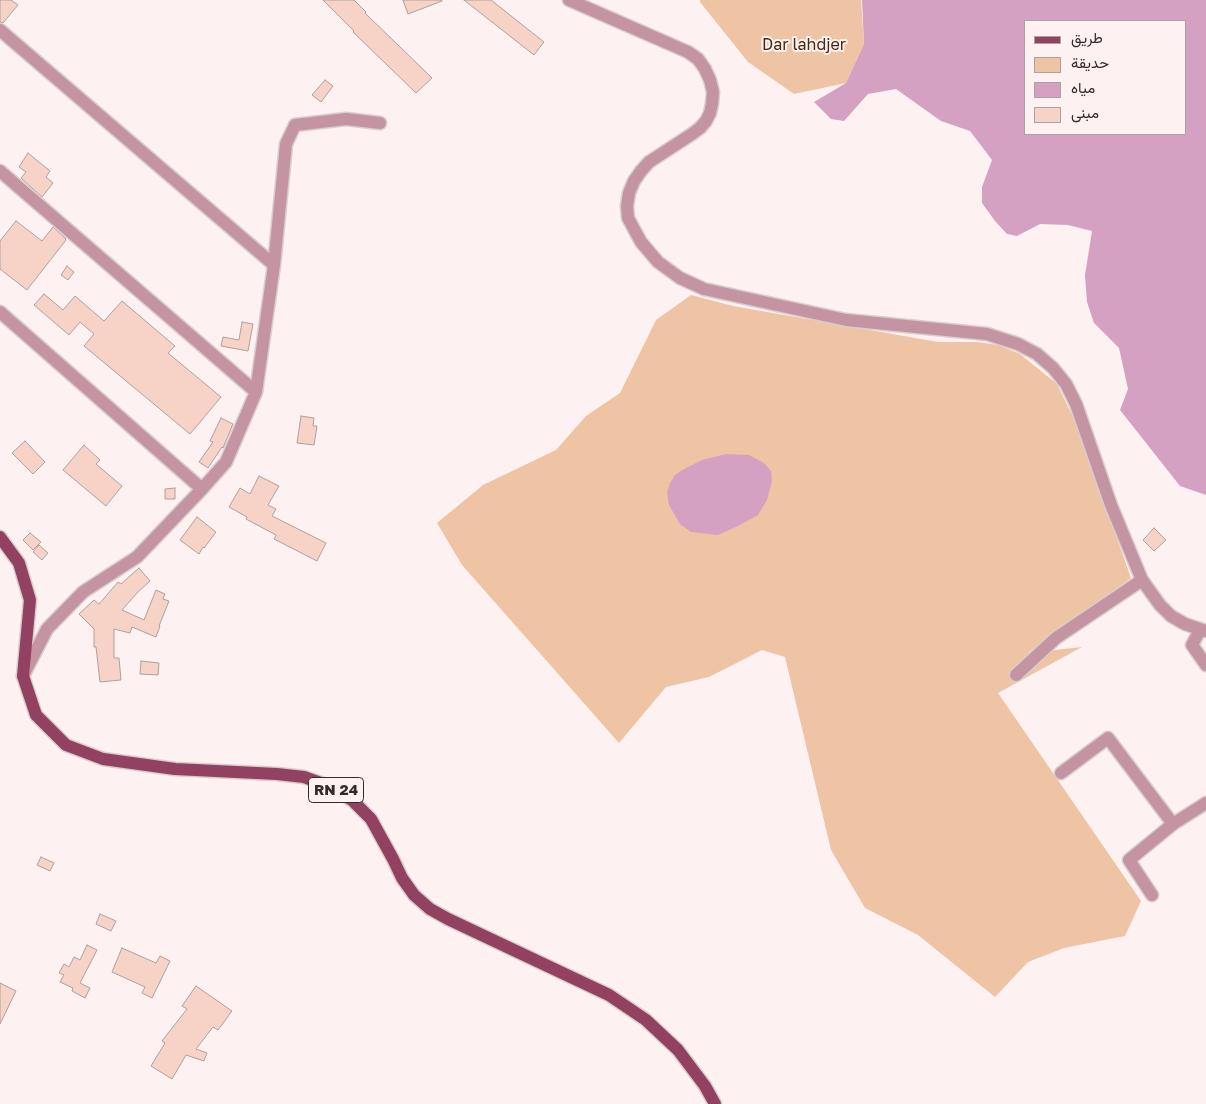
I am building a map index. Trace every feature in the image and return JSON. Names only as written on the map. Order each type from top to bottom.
[{"type":"main road","name":"RN 24","points":[[0,537],[19,563],[30,600],[23,676],[36,715],[66,745],[103,759],[175,769],[304,777],[329,786],[352,800],[371,819],[394,859],[402,878],[414,895],[430,909],[609,995],[646,1020],[678,1050],[705,1086],[715,1104]]},
{"type":"street","points":[[569,0],[688,52],[698,59],[710,80],[713,92],[712,104],[706,121],[692,134],[650,162],[634,181],[630,193],[628,218],[641,242],[658,262],[680,278],[704,289],[846,320],[987,334],[1018,344],[1037,354],[1053,368],[1066,384],[1076,404],[1111,505],[1142,580],[1160,605],[1171,616],[1185,624],[1203,630],[1192,645],[1206,665]]},
{"type":"street","points":[[0,30],[274,265]]},
{"type":"street","points":[[23,676],[47,629],[83,592],[137,557],[226,462],[256,392],[274,265],[286,144],[295,125],[346,119],[380,123]]},
{"type":"street","points":[[0,171],[256,392]]},
{"type":"street","points":[[0,312],[202,489]]},
{"type":"street","points":[[1016,675],[1056,638],[1142,580]]},
{"type":"street","points":[[1061,773],[1108,738],[1174,824]]},
{"type":"street","points":[[1152,895],[1129,860],[1174,824],[1206,803]]},
{"type":"green space","name":"Dar lahdjer","points":[[700,0],[861,0],[864,44],[846,83],[794,94],[748,62]]},
{"type":"green space","points":[[691,295],[733,306],[938,342],[978,342],[998,345],[1020,354],[1057,384],[1077,425],[1131,578],[1028,653],[1082,647],[998,693],[1141,901],[1125,936],[1064,948],[1028,962],[995,997],[918,935],[865,908],[831,850],[785,657],[762,650],[709,677],[666,687],[619,743],[462,565],[437,523],[483,485],[556,450],[586,416],[620,393],[656,320]]},
{"type":"water","points":[[862,0],[1206,0],[1206,495],[1180,486],[1120,410],[1128,389],[1119,348],[1094,323],[1087,302],[1085,275],[1092,231],[1068,225],[1040,224],[1017,236],[1007,234],[982,203],[982,187],[992,160],[970,131],[941,121],[896,89],[868,94],[844,121],[831,119],[814,102],[846,83],[864,44]]},
{"type":"water","points":[[726,454],[749,455],[764,463],[771,471],[772,481],[767,500],[758,515],[718,535],[691,532],[680,524],[669,505],[667,492],[670,483],[675,475],[684,469],[702,460]]},
{"type":"building","points":[[0,0],[11,0],[18,5],[3,23],[0,22]]},
{"type":"building","points":[[323,0],[354,0],[432,78],[416,93]]},
{"type":"building","points":[[403,0],[442,0],[442,1],[408,14]]},
{"type":"building","points":[[464,0],[491,0],[544,42],[534,55]]},
{"type":"building","points":[[325,80],[333,86],[321,102],[312,95]]},
{"type":"building","points":[[28,153],[50,171],[46,177],[53,183],[42,197],[21,178],[26,172],[19,167]]},
{"type":"building","points":[[16,221],[42,241],[53,227],[66,239],[27,290],[0,269],[0,241]]},
{"type":"building","points":[[67,266],[74,272],[68,280],[61,275]]},
{"type":"building","points":[[44,294],[63,310],[75,296],[104,321],[122,301],[175,346],[168,353],[221,397],[190,434],[84,346],[94,334],[80,322],[69,335],[34,305]]},
{"type":"building","points":[[242,322],[253,324],[248,351],[221,346],[223,337],[239,340]]},
{"type":"building","points":[[301,416],[314,418],[313,426],[317,426],[314,445],[297,443]]},
{"type":"building","points":[[221,418],[233,424],[223,448],[208,468],[199,462],[213,442],[210,441]]},
{"type":"building","points":[[25,441],[45,462],[33,474],[12,453]]},
{"type":"building","points":[[84,445],[100,460],[96,464],[122,486],[106,506],[63,470]]},
{"type":"building","points":[[259,476],[279,486],[268,505],[276,509],[272,516],[326,543],[317,561],[274,539],[276,535],[246,519],[247,517],[229,507],[240,488],[250,494]]},
{"type":"building","points":[[175,488],[175,499],[165,499],[165,489]]},
{"type":"building","points":[[197,517],[216,532],[199,554],[180,540]]},
{"type":"building","points":[[1154,528],[1166,540],[1154,551],[1143,540]]},
{"type":"building","points":[[30,533],[41,542],[33,550],[23,540]]},
{"type":"building","points":[[39,545],[48,553],[42,560],[33,552]]},
{"type":"building","points":[[139,568],[150,581],[122,610],[144,620],[156,590],[165,594],[163,599],[169,601],[156,637],[132,627],[130,633],[114,629],[114,658],[119,658],[121,680],[100,682],[96,647],[94,647],[94,629],[79,614],[94,600],[99,604],[118,582],[121,584]]},
{"type":"building","points":[[141,661],[159,663],[158,675],[140,674]]},
{"type":"building","points":[[41,857],[54,863],[50,871],[37,865]]},
{"type":"building","points":[[100,914],[116,921],[111,931],[96,924]]},
{"type":"building","points":[[87,945],[97,950],[80,983],[90,988],[85,998],[72,991],[73,988],[60,982],[64,975],[59,973],[64,964],[69,967],[74,957],[80,960]]},
{"type":"building","points":[[122,948],[156,963],[160,956],[170,961],[152,998],[142,993],[145,987],[112,972]]},
{"type":"building","points":[[0,983],[16,991],[0,1024]]},
{"type":"building","points":[[196,986],[232,1011],[218,1030],[213,1027],[196,1049],[207,1053],[204,1061],[186,1055],[172,1079],[151,1066],[165,1043],[162,1041],[187,1009],[182,1006]]}]
